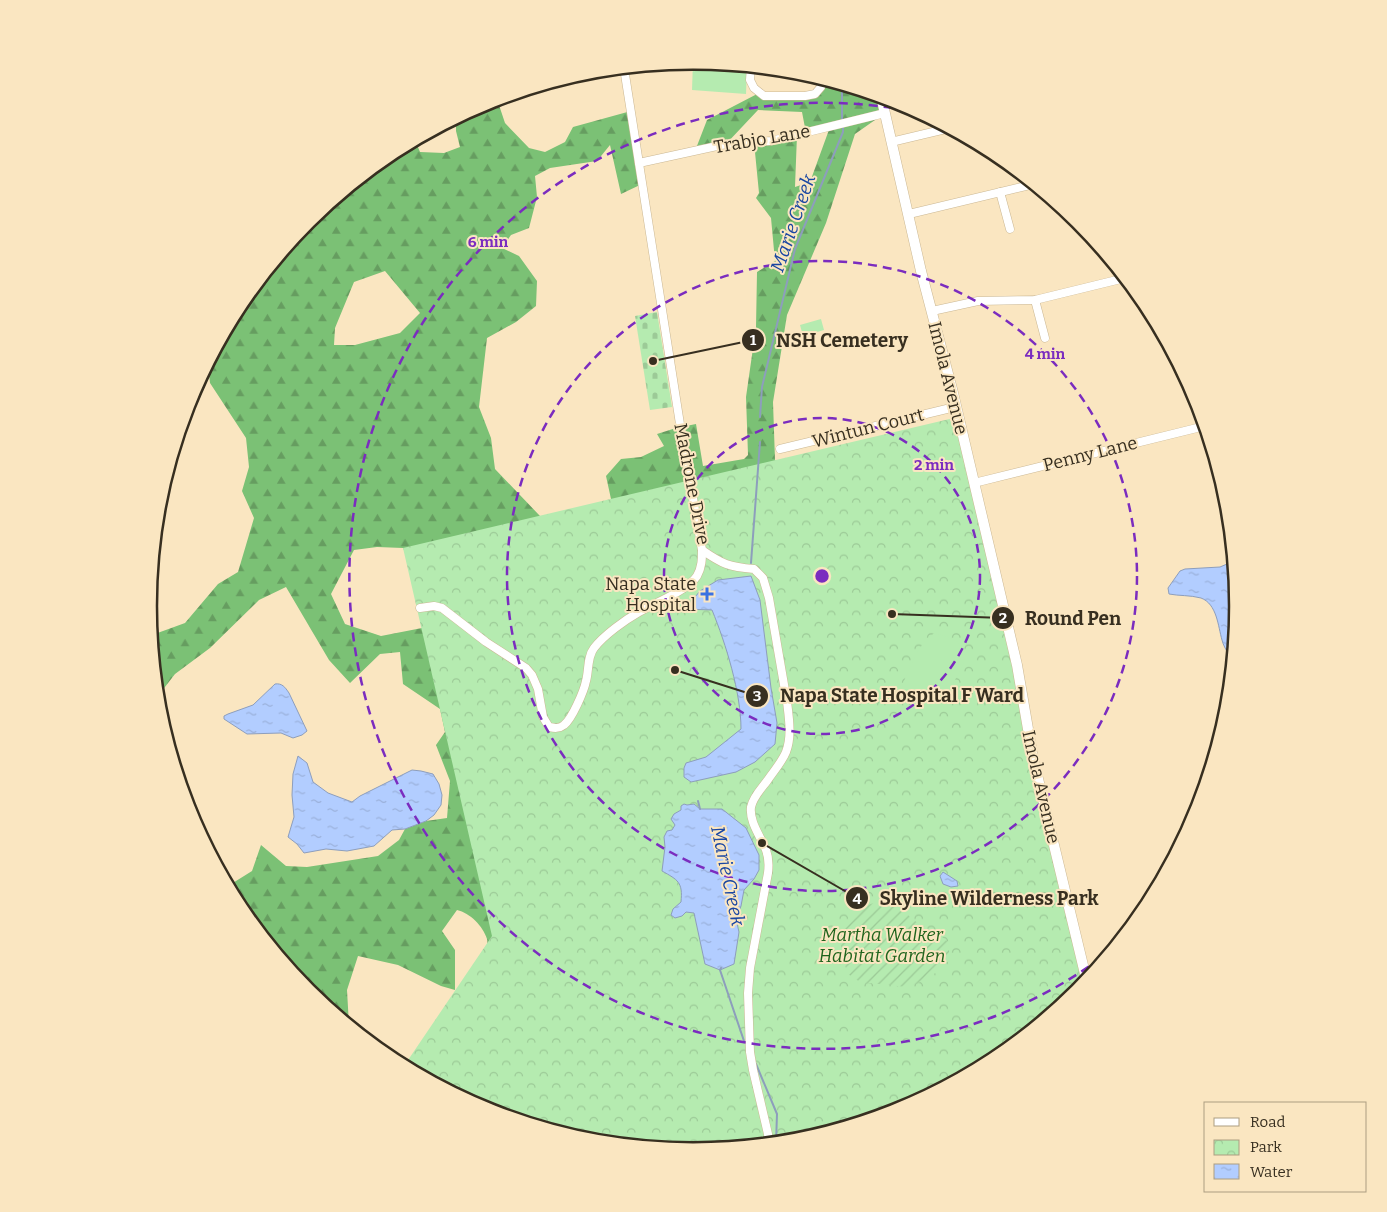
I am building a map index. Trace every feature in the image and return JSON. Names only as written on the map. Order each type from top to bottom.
[{"type":"street","points":[[750,73],[750,80],[754,88],[764,96],[805,96],[815,94],[821,85]]},
{"type":"street","name":"Madrone Drive","points":[[625,75],[680,424],[702,550],[722,564],[754,569],[763,578],[769,598],[789,718],[786,752],[753,800],[750,809],[751,818],[769,862],[750,968],[748,993],[750,1052],[768,1136]]},
{"type":"street","name":"Imola Avenue","points":[[883,105],[921,271],[1017,665],[1033,758],[1085,972]]},
{"type":"street","name":"Trabjo Lane","points":[[639,164],[726,144],[771,141],[885,113]]},
{"type":"street","points":[[891,142],[941,130]]},
{"type":"street","points":[[909,214],[1026,186]]},
{"type":"street","points":[[1000,192],[1010,229]]},
{"type":"street","points":[[932,311],[978,301],[1035,300],[1119,280]]},
{"type":"street","points":[[1035,300],[1045,338]]},
{"type":"street","name":"Wintun Court","points":[[780,449],[955,406]]},
{"type":"street","name":"Penny Lane","points":[[974,484],[1199,428]]},
{"type":"street","points":[[420,608],[434,606],[442,608],[486,642],[526,668],[532,675],[536,685],[545,721],[549,727],[557,728],[564,725],[579,700],[586,682],[589,662],[594,648],[608,634],[638,612],[693,581],[701,568],[702,550]]},
{"type":"green space","points":[[693,70],[747,73],[746,94],[692,90]]},
{"type":"green space","points":[[819,85],[883,105],[885,113],[855,134],[826,223],[787,315],[773,402],[775,460],[800,475],[799,1132],[729,1141],[658,1141],[582,1130],[487,952],[485,934],[471,917],[457,910],[442,931],[455,950],[455,990],[441,986],[398,965],[358,956],[347,990],[348,1016],[314,985],[291,959],[268,932],[234,882],[252,871],[261,845],[286,866],[307,867],[378,856],[399,840],[405,829],[426,821],[447,818],[450,781],[436,745],[445,732],[440,709],[403,684],[400,652],[380,654],[350,683],[329,660],[286,587],[259,600],[210,648],[175,674],[164,688],[159,633],[185,623],[218,584],[238,572],[254,518],[242,491],[249,467],[246,438],[210,383],[209,377],[229,338],[248,308],[268,280],[314,227],[367,181],[418,147],[420,152],[444,153],[460,147],[456,125],[499,106],[505,123],[529,148],[545,152],[565,142],[573,127],[631,111],[642,184],[621,194],[610,145],[597,161],[550,168],[535,176],[537,197],[529,228],[511,235],[502,248],[519,256],[537,281],[536,306],[516,322],[487,338],[479,407],[491,438],[495,469],[540,516],[550,531],[608,518],[611,499],[606,476],[621,459],[641,457],[664,446],[657,434],[696,424],[703,466],[744,459],[748,455],[746,397],[756,327],[757,272],[775,261],[771,218],[756,198],[759,193],[754,142],[797,135],[795,187],[810,182],[830,127],[806,133],[802,112],[758,110],[726,144],[695,151],[707,120],[759,93],[815,94]],"holes":[[[385,271],[420,313],[400,333],[355,345],[334,345],[335,328],[354,282]],[[377,547],[403,548],[411,566],[462,629],[422,628],[381,636],[345,624],[331,594],[354,550]]]},
{"type":"green space","points":[[657,312],[672,407],[650,410],[635,316]]},
{"type":"green space","points":[[821,319],[824,330],[803,336],[800,325]]},
{"type":"green space","name":"Napa State Hospital","points":[[958,417],[1085,972],[1047,1009],[1020,1031],[991,1052],[931,1087],[866,1114],[798,1132],[763,1137],[729,1141],[658,1141],[589,1132],[521,1114],[488,1101],[456,1087],[408,1060],[492,936],[403,548]]},
{"type":"green space","points":[[889,606],[895,606],[899,613],[895,620],[889,620],[885,616],[885,610]]},
{"type":"green space","points":[[935,633],[951,638],[962,646],[964,649],[964,662],[944,702],[939,707],[929,710],[913,705],[903,697],[903,683],[920,648]]},
{"type":"green space","name":"Martha Walker Habitat Garden","points":[[897,895],[911,918],[949,943],[949,960],[940,970],[923,981],[907,987],[860,982],[848,974],[841,954],[841,933],[865,906]]},
{"type":"water","points":[[1227,564],[1230,606],[1227,652],[1222,642],[1214,610],[1210,605],[1201,598],[1169,594],[1168,588],[1180,571],[1220,567]]},
{"type":"water","points":[[751,576],[760,600],[777,723],[775,744],[755,762],[736,772],[691,782],[684,777],[686,763],[706,757],[741,729],[736,684],[712,610],[685,609],[700,591],[718,580]]},
{"type":"water","points":[[275,684],[280,684],[289,693],[307,731],[302,735],[293,738],[281,733],[247,734],[224,719],[224,716],[228,714],[253,705]]},
{"type":"water","points":[[298,756],[307,763],[313,782],[328,793],[352,802],[360,796],[412,770],[433,774],[439,784],[442,795],[441,805],[434,815],[426,821],[405,829],[392,830],[374,846],[347,851],[326,849],[304,853],[288,837],[294,817],[293,774]]},
{"type":"water","points":[[684,804],[694,804],[700,809],[722,809],[746,828],[759,855],[759,870],[744,890],[736,919],[739,932],[734,964],[720,970],[705,964],[694,913],[686,912],[682,916],[675,918],[671,915],[673,909],[681,902],[681,890],[676,879],[662,871],[665,847],[664,837],[667,831],[672,830],[675,825],[671,819],[674,814],[681,810],[681,806]]},
{"type":"water","points":[[943,872],[957,881],[958,886],[951,887],[943,884],[940,876]]},
{"type":"waterway","name":"Marie Creek","points":[[842,91],[842,119]]},
{"type":"waterway","name":"Marie Creek","points":[[760,417],[762,387],[795,249],[843,128]]},
{"type":"waterway","name":"Marie Creek","points":[[751,563],[760,442]]},
{"type":"waterway","name":"Marie Creek","points":[[698,801],[700,809]]},
{"type":"waterway","name":"Marie Creek","points":[[721,968],[720,970],[744,1041]]},
{"type":"waterway","name":"Marie Creek","points":[[756,1064],[777,1114],[776,1135]]},
{"type":"place","name":"NSH Cemetery","points":[[653,361]]},
{"type":"place","name":"Napa State Hospital","points":[[707,594]]},
{"type":"place","name":"Round Pen","points":[[892,614]]},
{"type":"place","name":"Napa State Hospital F Ward","points":[[675,670]]},
{"type":"place","name":"Skyline Wilderness Park","points":[[762,843]]}]
